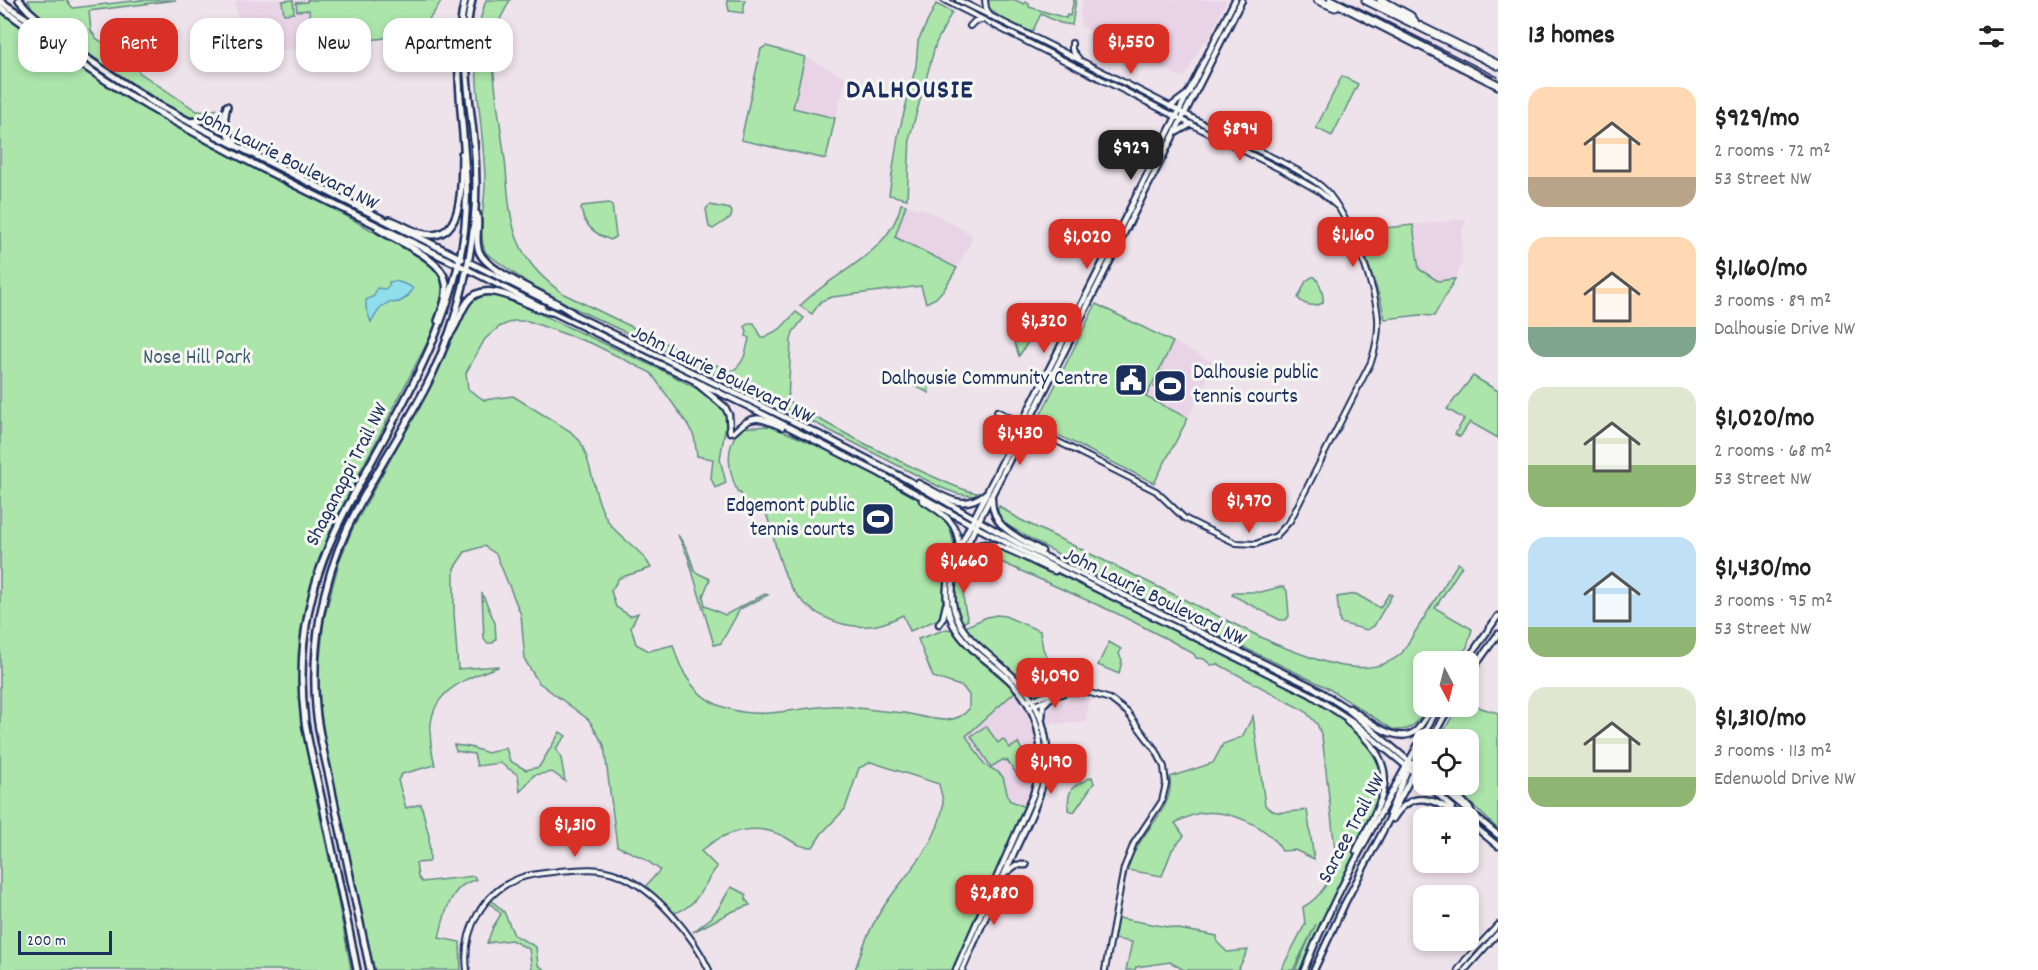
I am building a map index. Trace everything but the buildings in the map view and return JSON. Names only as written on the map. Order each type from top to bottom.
[{"type":"highway","points":[[1318,0],[1371,21]]},
{"type":"highway","points":[[1331,0],[1498,85]]},
{"type":"highway","points":[[1366,0],[1498,65]]},
{"type":"highway","points":[[1381,0],[1410,16],[1418,25]]},
{"type":"main road","points":[[19,0],[36,18]]},
{"type":"main road","name":"Shaganappi Trail NW","points":[[357,970],[305,723],[302,679],[306,624],[313,590],[330,540],[435,339],[448,305],[459,265],[466,220],[468,182],[462,137],[457,61],[460,21],[465,0]]},
{"type":"main road","name":"Shaganappi Trail NW","points":[[370,970],[354,903],[316,709],[315,676],[318,631],[331,569],[348,528],[428,384],[446,339],[469,262],[476,210],[474,142],[466,60],[472,0]]},
{"type":"main road","points":[[1183,113],[1190,92],[1235,0]]},
{"type":"main road","points":[[1043,724],[1034,701],[1009,672],[972,642],[960,625],[953,597],[956,571],[976,520],[1242,0]]},
{"type":"main road","name":"John Laurie Boulevard NW","points":[[4,4],[25,18]]},
{"type":"main road","name":"John Laurie Boulevard NW","points":[[4,4],[95,73],[201,136],[354,214],[790,428],[879,473],[973,526],[1064,573],[1310,694],[1336,710],[1411,767]]},
{"type":"main road","name":"John Laurie Boulevard NW","points":[[88,59],[151,101],[189,122],[750,400],[906,479],[1021,544],[1312,687],[1340,704],[1411,767]]},
{"type":"main road","points":[[1170,106],[1190,92]]},
{"type":"main road","points":[[227,106],[225,128],[227,134],[238,146]]},
{"type":"main road","points":[[189,122],[215,118]]},
{"type":"main road","points":[[1024,425],[1175,134],[1180,118]]},
{"type":"main road","points":[[1175,134],[1191,124]]},
{"type":"main road","points":[[376,216],[419,233],[435,234],[449,227],[454,221],[459,205],[462,137]]},
{"type":"main road","points":[[476,210],[477,246],[484,260],[575,315]]},
{"type":"main road","points":[[354,214],[428,258],[442,271],[446,291],[435,339]]},
{"type":"main road","points":[[446,339],[452,334],[467,303],[480,292],[495,292],[552,312]]},
{"type":"main road","points":[[695,381],[699,387],[716,397],[726,407],[732,432],[745,422],[758,418],[790,428]]},
{"type":"main road","points":[[879,473],[948,519],[956,528],[959,548]]},
{"type":"main road","points":[[906,479],[960,503],[974,501],[990,493]]},
{"type":"main road","points":[[990,493],[993,514],[1002,527],[1062,563]]},
{"type":"main road","points":[[939,624],[947,603],[949,575],[959,548],[973,526]]},
{"type":"main road","points":[[956,571],[971,549],[987,544],[1064,573]]},
{"type":"main road","points":[[947,603],[957,634],[967,646],[1013,684],[1027,704],[1039,731],[1041,745],[1037,783],[956,970]]},
{"type":"main road","points":[[1474,651],[1498,616]]},
{"type":"main road","points":[[1479,661],[1498,634]]},
{"type":"main road","points":[[963,970],[1043,783],[1047,756],[1043,708],[1049,699]]},
{"type":"main road","points":[[1340,704],[1383,730],[1402,735],[1408,735],[1417,729],[1426,717]]},
{"type":"main road","points":[[1336,710],[1376,750],[1385,774],[1382,797],[1352,860],[1351,868]]},
{"type":"main road","name":"Sarcee Trail NW","points":[[1314,970],[1384,828],[1386,819],[1433,717]]},
{"type":"main road","points":[[1411,767],[1413,763]]},
{"type":"main road","name":"Sarcee Trail NW","points":[[1304,970],[1351,868],[1411,767]]},
{"type":"main road","points":[[1439,795],[1452,807]]},
{"type":"main road","points":[[1449,795],[1498,835]]},
{"type":"main road","points":[[1457,795],[1481,821]]},
{"type":"main road","points":[[1362,870],[1368,864],[1395,815],[1409,803],[1433,800],[1448,807]]},
{"type":"main road","points":[[1479,830],[1498,846]]},
{"type":"main road","points":[[1005,873],[1014,866],[1026,865]]},
{"type":"street","points":[[944,0],[1311,186],[1339,208]]},
{"type":"street","points":[[958,0],[1170,106],[1302,174],[1322,187],[1332,197],[1351,230],[1376,301],[1379,325],[1371,362],[1306,492],[1288,524],[1276,536],[1265,542],[1239,544],[1228,540],[1184,518],[1156,491],[997,411]]},
{"type":"street","points":[[985,0],[990,16]]},
{"type":"street","points":[[967,12],[970,26],[975,21],[984,20]]},
{"type":"street","points":[[1072,42],[1072,50],[1082,62]]},
{"type":"street","points":[[1034,701],[1080,691],[1110,699],[1120,706],[1157,752],[1166,776],[1162,801],[1138,836],[1126,860],[1105,970]]},
{"type":"street","points":[[1027,704],[1058,692],[1065,693]]},
{"type":"street","points":[[467,970],[466,948],[471,927],[483,905],[497,891],[530,875],[589,868],[621,876],[645,892],[689,935],[709,970]]},
{"type":"street","points":[[1458,970],[1498,925]]},
{"type":"street","points":[[1465,970],[1498,933]]},
{"type":"shaded area","points":[[239,0],[307,0],[309,18],[296,18],[296,49],[284,50],[284,18],[237,18],[235,3]]},
{"type":"shaded area","points":[[1083,0],[1226,0],[1212,32],[1206,42],[1203,42],[1182,78],[1081,26],[1080,13]]},
{"type":"shaded area","points":[[805,57],[847,78],[835,118],[793,108]]},
{"type":"shaded area","points":[[906,205],[931,212],[972,235],[957,268],[895,237]]},
{"type":"shaded area","points":[[1466,219],[1462,231],[1462,262],[1455,279],[1438,281],[1418,269],[1413,225]]},
{"type":"shaded area","points":[[1173,342],[1215,363],[1188,418],[1145,397]]},
{"type":"shaded area","points":[[1016,691],[1034,727],[1037,744],[1036,772],[1025,807],[1009,800],[1003,777],[985,765],[966,736]]},
{"type":"shaded area","points":[[1081,698],[1089,699],[1086,722],[1047,724],[1045,705]]},
{"type":"green space","points":[[28,0],[66,0],[73,8],[141,0],[176,0],[89,11],[91,31],[100,41],[100,62],[88,53],[88,18],[44,18],[32,8]]},
{"type":"green space","points":[[293,0],[294,13],[284,14],[282,1]]},
{"type":"green space","points":[[307,0],[442,0],[430,18],[383,18],[383,38],[371,40],[371,18],[310,18],[309,10],[297,11],[296,3],[307,2]]},
{"type":"green space","points":[[486,0],[510,0],[501,18],[481,18]]},
{"type":"green space","points":[[727,0],[745,0],[743,13],[729,11]]},
{"type":"green space","points":[[989,0],[1015,0],[1024,4],[1025,2],[1029,4],[1029,7],[1066,18],[1067,15],[1070,16],[1074,0],[1076,0],[1072,25],[1060,23],[1041,14],[1032,32],[997,15],[988,6]]},
{"type":"green space","points":[[936,4],[952,12],[936,43],[910,136],[907,199],[889,195],[898,136],[916,66],[918,41]]},
{"type":"green space","name":"Nose Hill Park","points":[[0,11],[18,24],[18,72],[87,72],[156,115],[305,193],[434,265],[441,276],[444,291],[431,335],[325,544],[315,571],[301,627],[298,689],[302,722],[351,970],[0,970]]},
{"type":"green space","points":[[766,46],[805,57],[793,108],[835,118],[826,159],[741,140],[761,49]]},
{"type":"green space","points":[[115,72],[139,72],[197,111],[208,112],[217,109],[202,117],[189,117]]},
{"type":"green space","points":[[476,72],[494,72],[509,202],[515,233],[527,258],[550,284],[564,294],[696,358],[732,371],[742,361],[745,353],[749,338],[746,336],[745,327],[748,323],[754,323],[762,338],[780,329],[796,312],[804,318],[793,332],[791,340],[788,401],[890,456],[964,490],[977,493],[975,496],[958,494],[942,488],[784,407],[557,300],[536,289],[486,253],[482,236],[485,180]]},
{"type":"green space","points":[[1342,76],[1358,84],[1332,136],[1316,128]]},
{"type":"green space","points":[[609,203],[612,205],[616,236],[611,240],[592,229],[581,209],[582,206]]},
{"type":"green space","points":[[901,204],[906,205],[895,237],[957,268],[936,298],[926,303],[921,286],[832,297],[821,301],[812,314],[800,306],[873,250],[895,222]]},
{"type":"green space","points":[[710,205],[730,209],[732,212],[731,217],[713,229],[709,227],[706,209]]},
{"type":"green space","points":[[1413,225],[1419,269],[1438,281],[1455,279],[1434,316],[1420,315],[1385,319],[1357,231]]},
{"type":"green space","points":[[1315,277],[1318,282],[1323,296],[1323,303],[1317,305],[1306,304],[1298,298],[1306,281]]},
{"type":"green space","points":[[483,294],[497,294],[670,374],[720,403],[727,418],[720,459],[726,483],[715,488],[711,478],[713,459],[697,456],[694,436],[651,373],[593,344],[528,321],[513,321],[499,327],[485,339],[466,373],[468,389],[484,400],[513,396],[570,431],[580,441],[588,459],[597,498],[605,516],[651,568],[619,578],[611,591],[616,607],[630,616],[638,613],[631,627],[636,644],[649,651],[673,645],[688,680],[709,700],[732,710],[746,713],[774,713],[840,706],[904,713],[938,720],[955,718],[969,709],[969,695],[963,687],[933,677],[918,639],[947,629],[952,630],[970,652],[1016,691],[966,736],[985,765],[1003,777],[1009,800],[1025,807],[952,970],[855,970],[871,928],[879,914],[933,837],[943,806],[939,784],[871,762],[859,768],[845,809],[822,833],[813,847],[801,846],[772,832],[750,829],[740,831],[719,838],[701,851],[717,867],[689,906],[674,913],[645,887],[660,870],[643,858],[617,846],[604,745],[589,720],[538,682],[525,660],[521,615],[496,554],[484,546],[465,552],[454,568],[458,669],[498,667],[463,681],[440,700],[433,712],[430,726],[435,765],[402,774],[398,780],[406,808],[421,804],[429,836],[430,860],[416,863],[418,877],[422,882],[474,876],[476,880],[467,883],[454,894],[446,911],[439,938],[460,942],[461,970],[373,970],[319,701],[318,678],[324,619],[339,562],[353,528],[434,379],[468,305],[474,298]]},
{"type":"green space","points":[[1096,304],[1173,342],[1146,397],[1188,418],[1154,483],[1036,424]]},
{"type":"green space","points":[[1009,327],[1030,339],[1019,356]]},
{"type":"green space","name":"Dalhousie public tennis courts","points":[[1162,371],[1186,384],[1179,399],[1154,387]]},
{"type":"green space","points":[[928,375],[929,393],[909,383],[909,378]]},
{"type":"green space","points":[[1473,376],[1498,391],[1498,438],[1470,422],[1460,437],[1455,434],[1464,419],[1447,409]]},
{"type":"green space","points":[[770,426],[817,445],[887,479],[930,507],[949,523],[954,546],[944,577],[942,612],[939,619],[910,631],[903,615],[877,625],[849,625],[823,616],[801,600],[786,577],[765,510],[750,516],[740,492],[738,493],[730,468],[732,444],[740,428]]},
{"type":"green space","points":[[999,506],[1019,519],[1275,644],[1323,661],[1356,667],[1373,667],[1388,662],[1402,653],[1458,563],[1462,566],[1435,608],[1472,629],[1464,651],[1413,651],[1413,717],[1420,717],[1409,728],[1392,729],[1326,687],[1106,581],[1005,524],[997,511]]},
{"type":"green space","points":[[678,535],[687,549],[695,572],[710,579],[703,596],[705,606],[725,615],[765,594],[768,595],[740,609],[721,643],[714,645],[688,557]]},
{"type":"green space","points":[[983,546],[995,546],[1058,574],[1283,682],[1342,719],[1356,730],[1377,755],[1383,779],[1375,810],[1300,970],[1295,970],[1316,924],[1293,970],[1281,970],[1305,924],[1303,907],[1325,887],[1336,858],[1322,736],[1317,724],[1305,711],[1218,664],[1211,665],[1204,659],[1196,658],[1194,654],[1173,642],[1118,614],[992,558],[984,558],[976,564],[967,578],[963,594],[968,620],[962,623],[956,602],[960,569],[973,552]]},
{"type":"green space","points":[[1284,587],[1287,591],[1289,616],[1286,620],[1280,620],[1232,595],[1234,592],[1261,592]]},
{"type":"green space","points":[[482,593],[495,623],[496,639],[493,643],[487,643],[484,639]]},
{"type":"green space","points":[[1356,594],[1380,608],[1389,594],[1392,595],[1374,626],[1367,630],[1340,623],[1337,597]]},
{"type":"green space","points":[[997,615],[1005,616],[1040,631],[1043,649],[1058,678],[1060,686],[1058,689],[1032,693],[1019,677],[976,641],[965,627]]},
{"type":"green space","points":[[1109,642],[1121,649],[1119,654],[1122,660],[1119,674],[1098,665]]},
{"type":"green space","points":[[1479,706],[1498,713],[1498,829],[1479,811],[1479,807],[1475,807],[1462,795],[1479,795],[1479,729],[1445,729],[1452,717],[1479,717]]},
{"type":"green space","points":[[1253,716],[1265,805],[1279,812],[1307,810],[1314,859],[1295,850],[1282,851],[1268,834],[1247,821],[1224,814],[1201,813],[1175,823],[1184,836],[1172,850],[1162,876],[1127,870],[1139,844],[1167,802],[1170,777],[1213,763],[1223,744],[1242,737]]},
{"type":"green space","points":[[986,726],[998,743],[1003,739],[1010,748],[1018,743],[1025,755],[1022,758],[1028,767],[1017,775],[1004,759],[991,767],[971,736]]},
{"type":"green space","points":[[560,732],[566,736],[556,748],[561,758],[565,781],[552,772],[534,775],[520,792],[518,775],[500,763],[477,766],[474,754],[456,751],[454,745],[488,753],[506,748],[510,761],[526,770],[539,767]]},
{"type":"green space","points":[[1092,777],[1094,783],[1074,812],[1068,810],[1072,788]]},
{"type":"green space","points":[[731,887],[746,894],[746,900],[750,905],[731,912],[693,932],[711,918]]},
{"type":"green space","points":[[491,900],[504,912],[514,935],[536,947],[538,965],[545,970],[532,970],[529,949],[511,940],[487,943],[501,914],[489,902]]},
{"type":"green space","points":[[1118,918],[1217,936],[1217,942],[1227,952],[1248,950],[1238,970],[1184,970],[1170,962],[1126,970],[1132,942],[1114,939]]},
{"type":"water","points":[[396,281],[413,289],[403,300],[397,303],[389,302],[381,307],[371,322],[366,300],[374,296],[377,288],[385,289],[389,286],[389,282]]},
{"type":"tram line","points":[[1343,0],[1498,77]]},
{"type":"place","name":"Dalhousie Community Centre","points":[[1131,380]]},
{"type":"place","name":"Dalhousie public tennis courts","points":[[1170,386]]},
{"type":"place","name":"Edgemont public tennis courts","points":[[878,519]]},
{"type":"district","name":"DALHOUSIE","points":[[910,91]]}]
